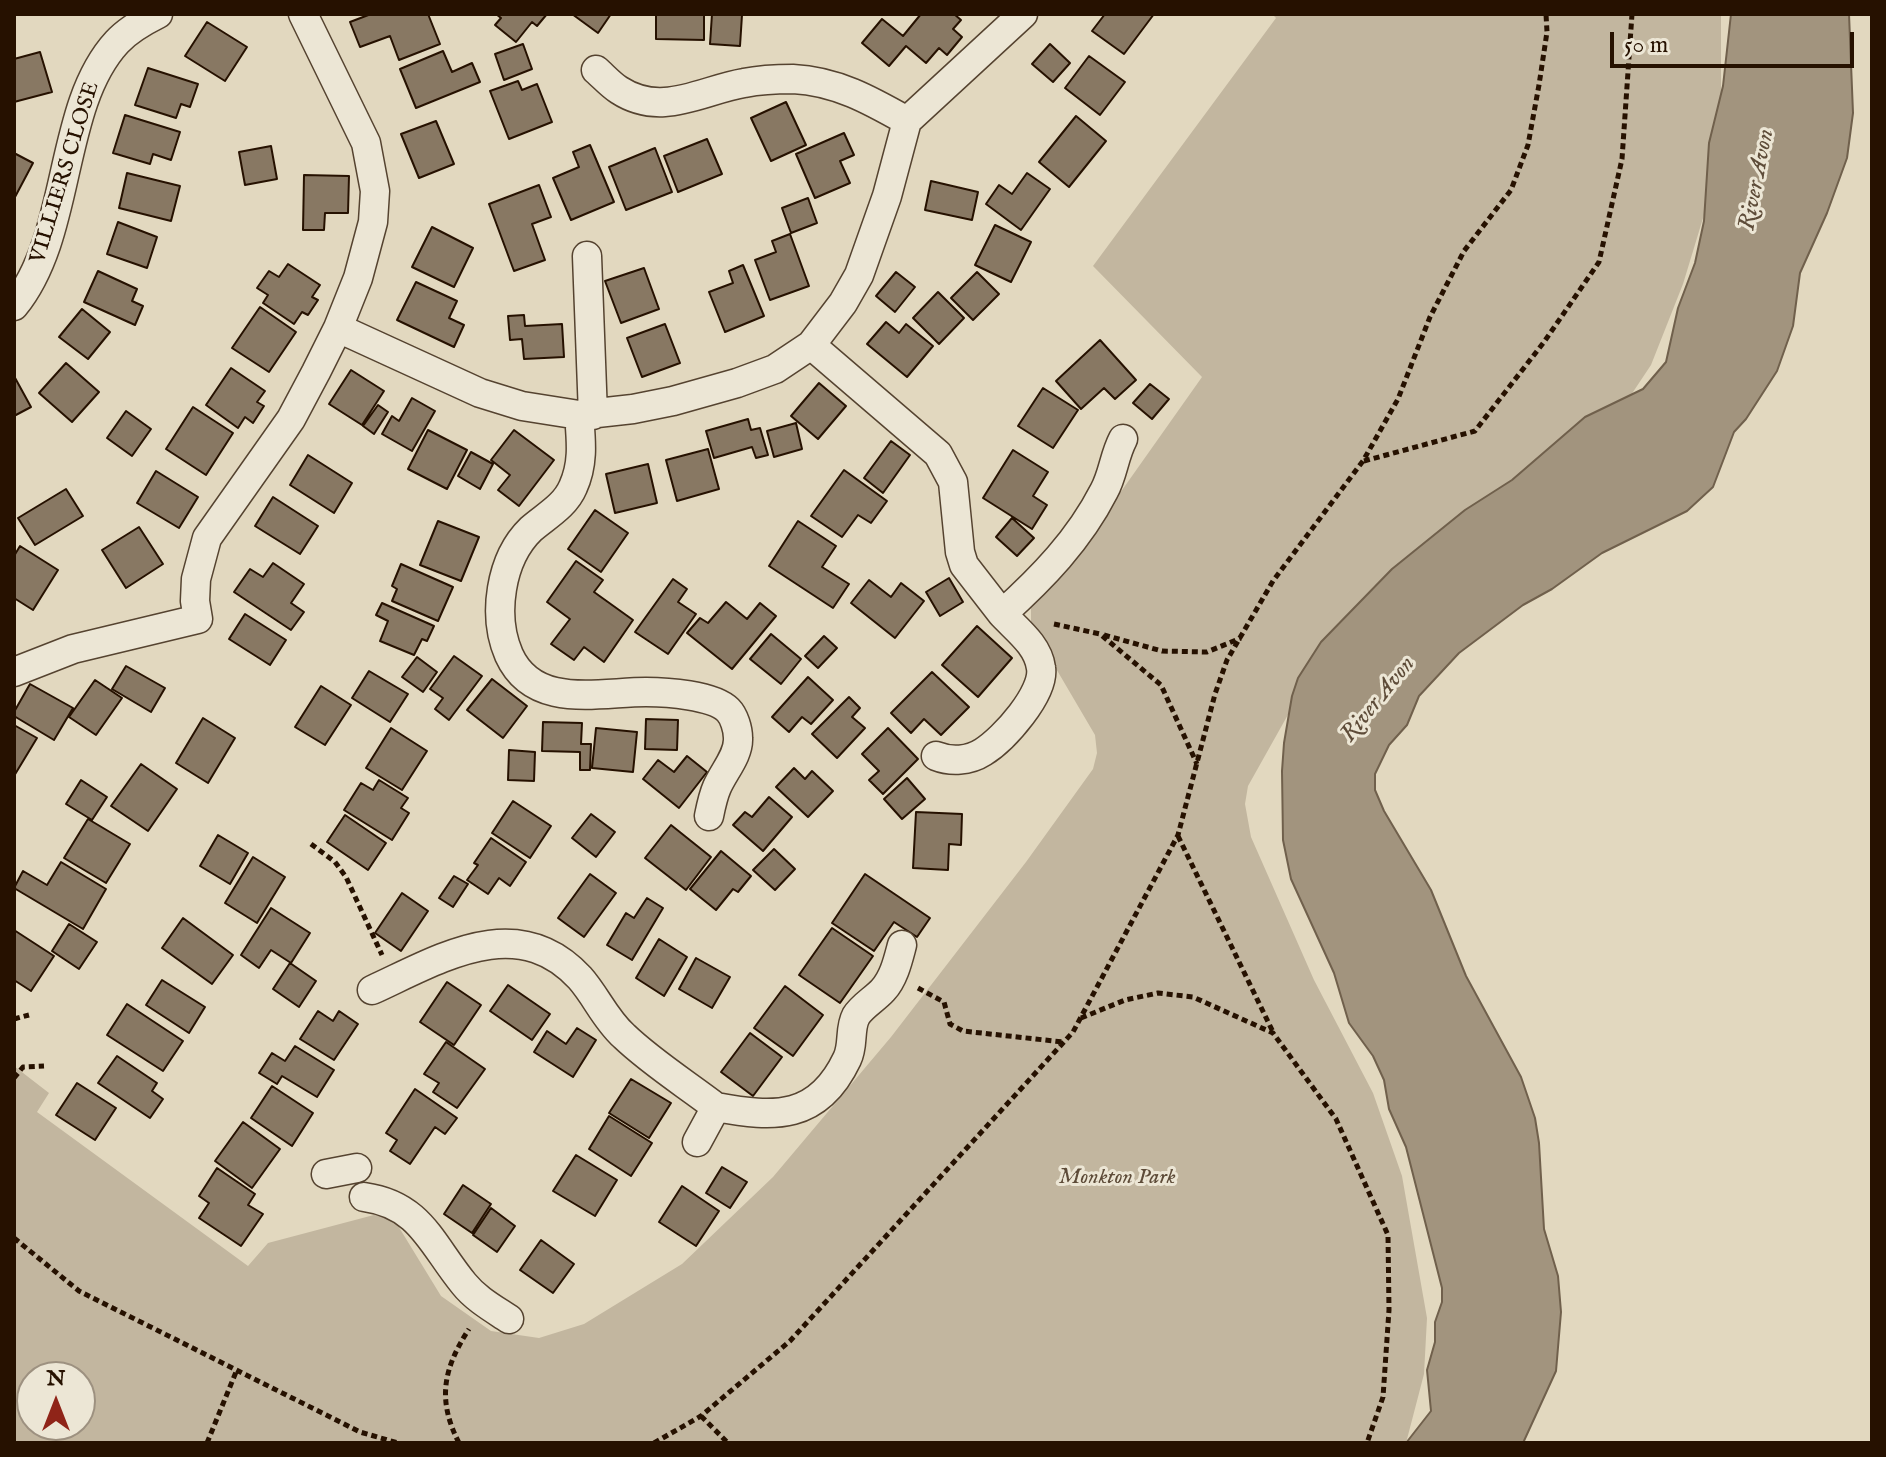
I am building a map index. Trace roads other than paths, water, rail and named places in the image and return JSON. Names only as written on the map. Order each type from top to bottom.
[{"type":"street","name":"VILLIERS CLOSE","points":[[14,306],[36,272],[45,249],[81,112],[95,77],[118,41],[158,14]]},
{"type":"street","points":[[14,672],[73,649],[198,619],[196,579],[207,538],[291,419],[338,328],[370,238],[375,191],[366,143],[303,14]]},
{"type":"street","points":[[338,328],[480,393],[522,406],[586,415],[673,401],[737,383],[791,360],[811,345],[843,303],[859,275],[887,196],[907,121],[1023,14]]},
{"type":"street","points":[[596,70],[620,91],[645,100],[672,102],[743,83],[791,79],[816,81],[862,95],[907,121]]},
{"type":"street","points":[[587,256],[586,415],[582,457],[572,490],[562,503],[529,531],[507,572],[501,593],[500,614],[510,656],[520,671],[537,685],[569,695],[667,693],[708,700],[727,709],[735,722],[737,752],[725,769],[709,816]]},
{"type":"street","points":[[811,345],[938,454],[953,482],[964,565],[1037,652],[1042,682],[1038,692],[995,743],[983,752],[959,760],[936,756]]},
{"type":"street","points":[[1002,614],[1032,588],[1082,529],[1106,488],[1112,463],[1123,439]]},
{"type":"street","points":[[383,985],[457,952],[484,944],[509,942],[534,947],[559,959],[580,978],[624,1037],[716,1107],[756,1114],[781,1114],[825,1094],[851,1050],[855,1019],[884,990],[893,975],[902,945]]},
{"type":"street","points":[[697,1142],[716,1107]]},
{"type":"street","points":[[326,1174],[357,1168]]},
{"type":"street","points":[[364,1197],[384,1200],[404,1209],[424,1228],[466,1287],[509,1319]]},
{"type":"water","name":"River Avon","points":[[1731,14],[1849,14],[1853,113],[1847,158],[1800,273],[1793,326],[1777,371],[1734,432],[1713,487],[1687,511],[1602,553],[1552,589],[1523,605],[1459,653],[1419,696],[1407,725],[1389,745],[1375,774],[1375,790],[1384,811],[1431,890],[1466,976],[1521,1077],[1535,1118],[1544,1229],[1558,1276],[1561,1312],[1556,1371],[1523,1443],[1406,1443],[1431,1411],[1427,1370],[1435,1342],[1435,1322],[1442,1302],[1442,1288],[1406,1147],[1389,1109],[1384,1080],[1373,1056],[1349,1023],[1334,973],[1291,879],[1283,840],[1282,771],[1292,696],[1298,678],[1321,642],[1392,569],[1465,510],[1512,480],[1585,417],[1643,389],[1666,362],[1678,308],[1695,263],[1704,221],[1709,143],[1723,86]]},
{"type":"park label","name":"Monkton Park","points":[[1117,1178]]}]
